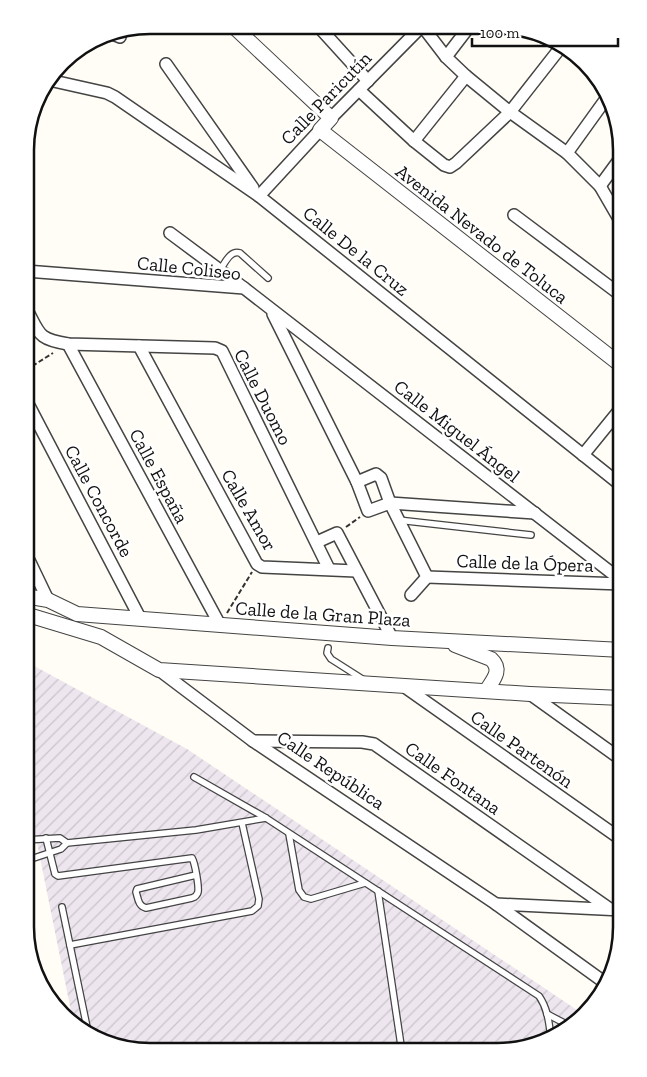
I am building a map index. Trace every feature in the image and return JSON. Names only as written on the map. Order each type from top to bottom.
[{"type":"street","points":[[242,34],[331,118]]},
{"type":"street","points":[[324,34],[364,85],[414,141],[444,165],[450,167],[510,112],[558,51]]},
{"type":"street","name":"Calle Paricutín","points":[[259,196],[331,118],[415,34]]},
{"type":"street","points":[[428,34],[446,57],[466,76],[510,112],[567,153],[600,186],[613,208]]},
{"type":"street","points":[[446,57],[464,34]]},
{"type":"street","points":[[166,64],[259,196]]},
{"type":"street","points":[[414,141],[466,76]]},
{"type":"street","name":"Calle De la Cruz","points":[[56,82],[107,93],[115,97],[259,196],[613,479]]},
{"type":"street","points":[[567,153],[603,103]]},
{"type":"street","name":"Avenida Nevado de Toluca","points":[[320,130],[613,359]]},
{"type":"street","points":[[600,186],[613,168]]},
{"type":"street","points":[[514,215],[613,289]]},
{"type":"street","points":[[170,233],[244,288]]},
{"type":"street","name":"Calle Coliseo","points":[[34,272],[244,288],[271,310],[357,482],[368,511]]},
{"type":"street","name":"Calle Miguel Ángel","points":[[271,310],[613,575]]},
{"type":"street","name":"Calle Duomo","points":[[34,324],[44,338],[68,344],[215,348],[222,351],[329,569]]},
{"type":"street","name":"Calle España","points":[[68,344],[220,625]]},
{"type":"street","name":"Calle Amor","points":[[139,346],[257,564],[262,567],[356,571]]},
{"type":"street","name":"Calle Concorde","points":[[34,416],[140,618]]},
{"type":"street","points":[[583,455],[613,418]]},
{"type":"street","points":[[357,482],[376,474],[379,475],[390,503],[427,577],[411,595]]},
{"type":"street","points":[[368,511],[390,503],[535,514]]},
{"type":"street","points":[[317,542],[337,533],[392,638]]},
{"type":"street","points":[[34,569],[48,600]]},
{"type":"street","name":"Calle de la Ópera","points":[[427,577],[613,582]]},
{"type":"street","name":"Calle de la Gran Plaza","points":[[34,598],[48,600],[77,614],[392,638],[613,650]]},
{"type":"street","name":"Calle República","points":[[34,617],[102,637],[159,670],[253,740],[496,904],[601,980]]},
{"type":"street","points":[[443,641],[491,659],[494,662],[497,666],[497,674],[486,691]]},
{"type":"street","points":[[159,670],[613,698]]},
{"type":"street","name":"Calle Partenón","points":[[402,685],[613,834]]},
{"type":"street","points":[[530,694],[613,754]]},
{"type":"street","name":"Calle Fontana","points":[[253,740],[362,742],[374,744],[613,908]]},
{"type":"street","points":[[496,904],[613,910]]},
{"type":"lane","points":[[220,270],[232,253],[236,252],[240,253],[268,278]]},
{"type":"lane","points":[[398,520],[531,535]]},
{"type":"lane","points":[[328,648],[327,653],[330,659],[370,683]]},
{"type":"lane","points":[[194,777],[266,818],[539,996],[544,1004],[550,1030]]},
{"type":"lane","points":[[34,858],[61,849],[67,843],[196,830],[266,818]]},
{"type":"lane","points":[[70,945],[252,911],[258,906],[259,899],[242,823]]},
{"type":"lane","points":[[289,834],[299,890],[304,897],[310,899],[365,883]]},
{"type":"lane","points":[[46,838],[56,876],[190,858],[194,860],[196,875],[198,892],[196,896],[146,908],[140,904],[136,892],[137,889],[196,875]]},
{"type":"lane","points":[[34,839],[60,838],[67,843]]},
{"type":"lane","points":[[378,891],[401,1043]]},
{"type":"lane","points":[[62,907],[86,1024]]},
{"type":"lane","points":[[547,1014],[563,1022]]},
{"type":"path","points":[[34,365],[68,344]]},
{"type":"path","points":[[337,533],[368,511]]},
{"type":"path","points":[[220,625],[257,564]]},
{"type":"shaded area","points":[[34,666],[187,749],[578,1010],[555,1028],[535,1037],[520,1041],[497,1043],[135,1042],[120,1039],[92,1028],[71,1012],[34,828]]}]
